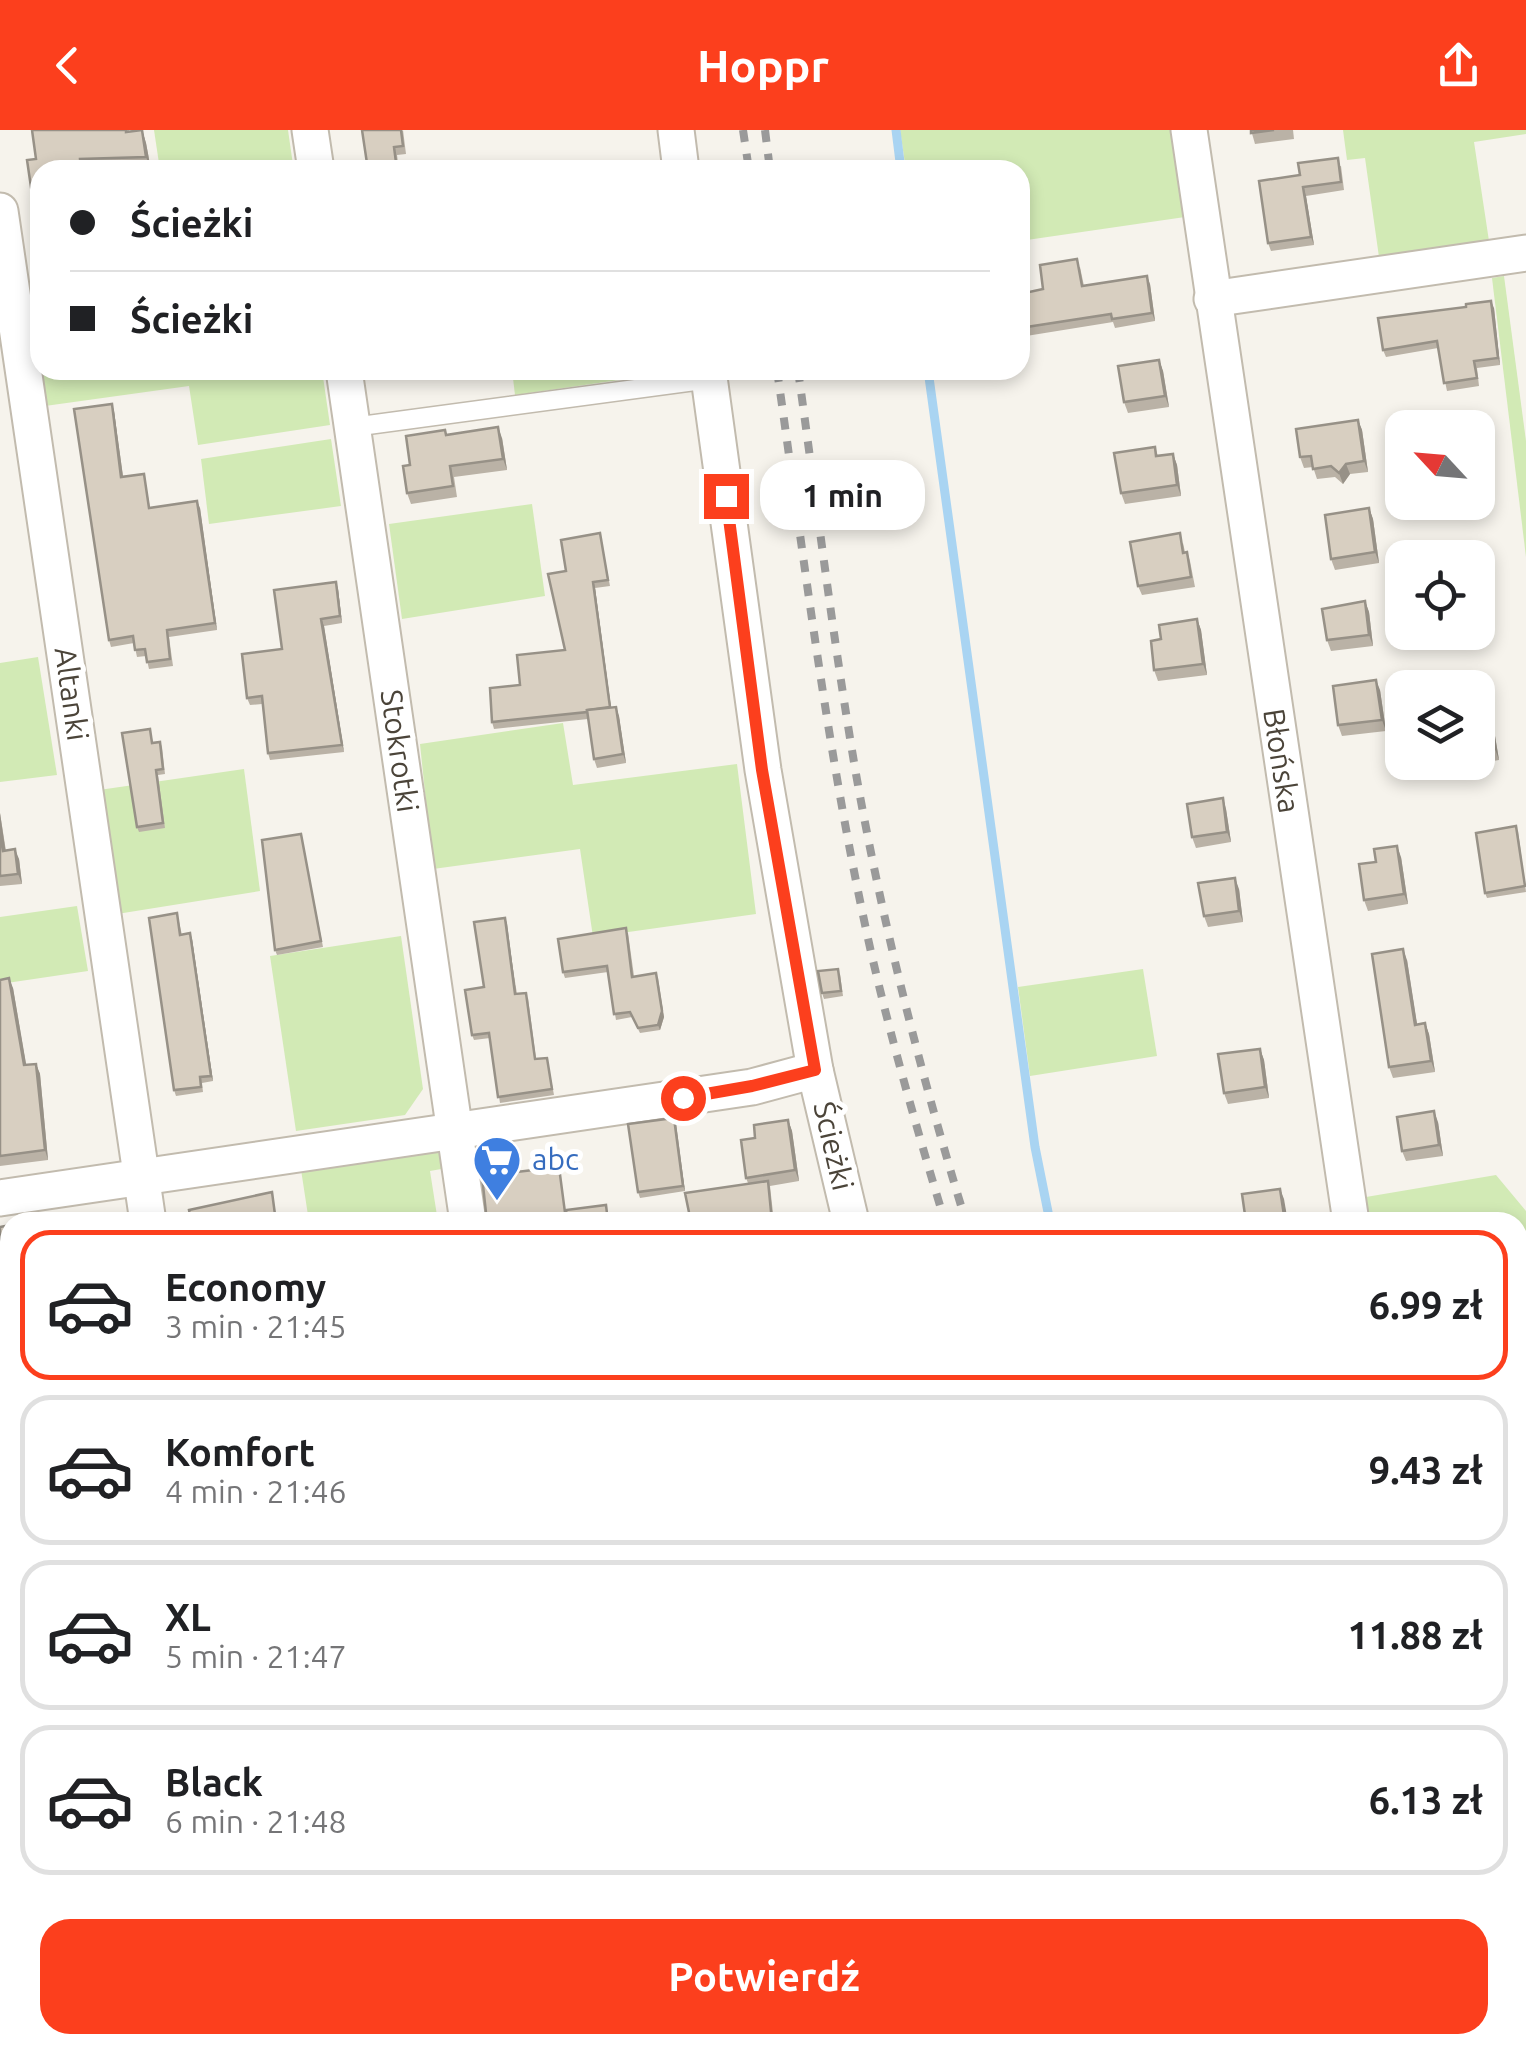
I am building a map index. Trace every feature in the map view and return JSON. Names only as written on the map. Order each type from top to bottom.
[{"type":"street","points":[[310,130],[314,160]]},
{"type":"street","points":[[676,130],[680,160]]},
{"type":"street","name":"Błońska","points":[[1189,130],[1349,1212]]},
{"type":"street","name":"Altanki","points":[[0,211],[147,1212]]},
{"type":"street","points":[[1212,299],[1526,252]]},
{"type":"street","name":"Stokrotki","points":[[346,380],[466,1212]]},
{"type":"street","name":"Ścieżki","points":[[710,380],[762,770],[815,1070],[849,1212]]},
{"type":"street","name":"Ścieżki","points":[[454,1132],[752,1086],[815,1070]]},
{"type":"street","points":[[0,1198],[454,1132]]},
{"type":"lane","points":[[353,427],[669,380]]},
{"type":"green space","points":[[154,130],[288,130],[292,160],[158,160]]},
{"type":"green space","points":[[900,130],[1172,130],[1185,217],[1030,240],[1030,160],[904,160]]},
{"type":"green space","points":[[1343,130],[1526,130],[1526,134],[1474,142],[1489,241],[1379,257],[1365,158],[1347,160]]},
{"type":"green space","points":[[1504,276],[1526,441],[1526,557],[1492,278]]},
{"type":"green space","points":[[41,380],[323,380],[330,425],[198,445],[189,386],[45,406]]},
{"type":"green space","points":[[513,380],[619,380],[515,395]]},
{"type":"green space","points":[[331,439],[341,506],[209,524],[201,459]]},
{"type":"green space","points":[[532,504],[545,596],[402,619],[389,524]]},
{"type":"green space","points":[[38,657],[57,775],[0,782],[0,663]]},
{"type":"green space","points":[[563,723],[573,785],[737,764],[756,914],[593,937],[580,849],[433,869],[420,744]]},
{"type":"green space","points":[[244,769],[260,891],[117,914],[99,790]]},
{"type":"green space","points":[[77,906],[88,971],[0,984],[0,917]]},
{"type":"green space","points":[[401,936],[423,1089],[405,1115],[296,1131],[270,956]]},
{"type":"green space","points":[[1143,969],[1157,1056],[1030,1076],[1018,987]]},
{"type":"green space","points":[[428,1147],[445,1157],[447,1168],[430,1171],[436,1212],[307,1212],[300,1163]]},
{"type":"green space","points":[[1496,1175],[1526,1212],[1368,1212],[1366,1197]]},
{"type":"building","points":[[32,130],[142,130],[146,157],[30,160],[30,180],[27,160],[36,159]]},
{"type":"building","points":[[362,130],[401,130],[403,146],[394,147],[396,160],[366,160]]},
{"type":"building","points":[[1338,158],[1341,182],[1303,187],[1311,237],[1268,243],[1259,181],[1300,175],[1298,163]]},
{"type":"building","points":[[1077,259],[1082,286],[1147,276],[1152,313],[1112,319],[1111,314],[1030,326],[1030,292],[1043,289],[1040,265]]},
{"type":"building","points":[[1491,301],[1498,358],[1474,361],[1477,378],[1444,383],[1437,341],[1383,350],[1378,318]]},
{"type":"building","points":[[1159,360],[1165,396],[1124,402],[1118,366]]},
{"type":"building","points":[[112,404],[121,477],[144,474],[149,508],[197,501],[215,623],[167,630],[170,659],[147,662],[145,649],[135,650],[133,636],[109,640],[74,409]]},
{"type":"building","points":[[1358,420],[1364,461],[1346,464],[1339,473],[1331,466],[1313,469],[1311,456],[1300,457],[1296,429]]},
{"type":"building","points":[[498,427],[503,459],[450,466],[453,486],[407,493],[403,466],[410,465],[406,436]]},
{"type":"building","points":[[1155,447],[1156,456],[1173,454],[1177,485],[1121,493],[1114,453]]},
{"type":"building","points":[[1369,508],[1375,552],[1331,559],[1325,515]]},
{"type":"building","points":[[600,533],[608,580],[593,582],[610,707],[492,722],[490,688],[520,685],[517,655],[565,650],[548,574],[566,571],[561,540]]},
{"type":"building","points":[[1180,533],[1191,577],[1138,586],[1130,542]]},
{"type":"building","points":[[336,582],[340,616],[321,619],[342,745],[268,753],[262,696],[247,698],[242,654],[282,649],[274,590]]},
{"type":"building","points":[[1365,601],[1369,635],[1327,640],[1322,609]]},
{"type":"building","points":[[1197,619],[1203,664],[1154,670],[1151,641],[1161,639],[1159,625]]},
{"type":"building","points":[[1376,680],[1382,720],[1338,725],[1333,686]]},
{"type":"building","points":[[616,707],[623,754],[594,759],[587,710]]},
{"type":"building","points":[[150,729],[152,743],[160,742],[163,769],[156,770],[163,823],[137,827],[122,733]]},
{"type":"building","points":[[1223,798],[1227,832],[1192,837],[1187,804]]},
{"type":"building","points":[[1516,826],[1525,886],[1485,893],[1476,833]]},
{"type":"building","points":[[0,827],[3,851],[15,849],[18,874],[0,876]]},
{"type":"building","points":[[301,834],[321,941],[275,950],[262,840]]},
{"type":"building","points":[[1397,846],[1404,894],[1364,900],[1359,864],[1376,862],[1374,849]]},
{"type":"building","points":[[1235,878],[1239,911],[1204,916],[1198,883]]},
{"type":"building","points":[[177,913],[180,935],[190,933],[211,1076],[200,1077],[201,1087],[174,1090],[149,918]]},
{"type":"building","points":[[505,918],[515,994],[526,993],[535,1059],[547,1058],[552,1089],[498,1097],[489,1033],[472,1035],[465,990],[484,987],[474,922]]},
{"type":"building","points":[[626,928],[632,977],[656,973],[662,1011],[658,1025],[638,1028],[630,1012],[614,1014],[607,966],[563,972],[558,939]]},
{"type":"building","points":[[1403,949],[1415,1025],[1425,1023],[1431,1061],[1389,1067],[1372,954]]},
{"type":"building","points":[[838,969],[841,991],[822,993],[818,971]]},
{"type":"building","points":[[9,978],[24,1065],[36,1064],[45,1150],[0,1156],[0,980]]},
{"type":"building","points":[[1260,1049],[1265,1087],[1224,1093],[1218,1054]]},
{"type":"building","points":[[1434,1111],[1439,1145],[1402,1151],[1397,1117]]},
{"type":"building","points":[[674,1118],[683,1186],[638,1192],[628,1124]]},
{"type":"building","points":[[788,1120],[795,1170],[746,1178],[741,1140],[755,1138],[754,1125]]},
{"type":"building","points":[[559,1167],[565,1212],[486,1212],[482,1176]]},
{"type":"building","points":[[768,1181],[771,1212],[689,1212],[685,1193]]},
{"type":"building","points":[[1280,1189],[1283,1212],[1245,1212],[1242,1194]]},
{"type":"building","points":[[272,1192],[275,1212],[189,1212]]},
{"type":"building","points":[[606,1205],[607,1212],[566,1212]]},
{"type":"waterway","points":[[896,130],[900,160]]},
{"type":"waterway","points":[[929,380],[1035,1147],[1048,1212]]},
{"type":"railway","points":[[743,130],[748,160]]},
{"type":"railway","points":[[765,130],[769,160]]},
{"type":"railway","points":[[778,380],[818,662],[856,880],[888,1020],[942,1212]]},
{"type":"railway","points":[[799,380],[840,673],[878,887],[904,1000],[963,1212]]},
{"type":"place","name":"abc","points":[[497,1202]]},
{"type":"route","points":[[683,1098],[815,1070],[762,770],[726,496]]}]
